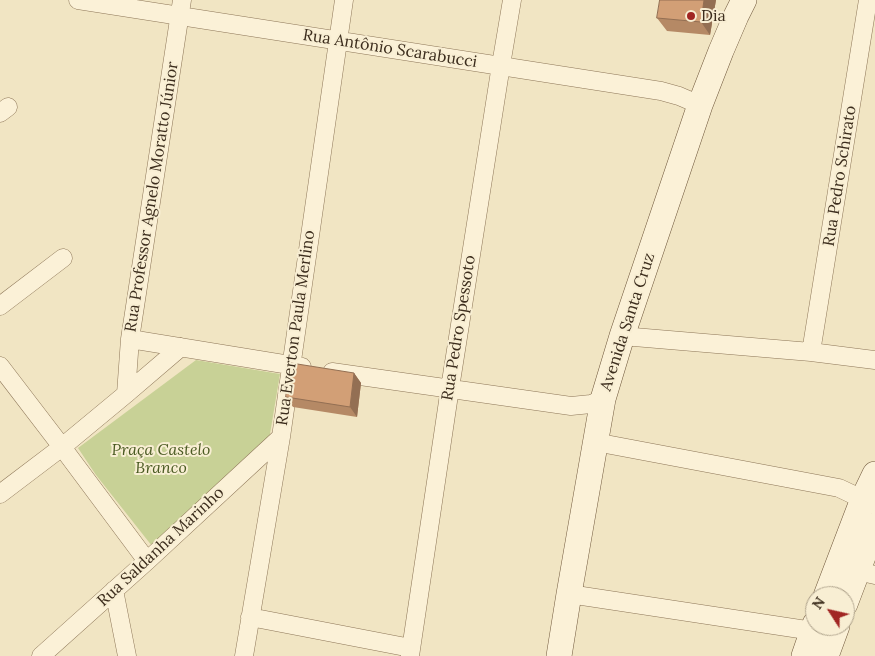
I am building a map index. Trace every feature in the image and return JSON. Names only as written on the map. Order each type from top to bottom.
[{"type":"street","name":"Rua Antônio Scarabucci","points":[[78,0],[181,8],[338,41],[660,91],[679,96],[700,105]]},
{"type":"street","name":"Rua Everton Paula Merlino","points":[[244,656],[280,437],[344,0]]},
{"type":"street","name":"Rua Pedro Spessoto","points":[[411,652],[450,388],[512,0]]},
{"type":"street","name":"Avenida Santa Cruz","points":[[559,656],[603,398],[700,105],[728,33],[744,0]]},
{"type":"street","name":"Rua Pedro Schirato","points":[[811,352],[868,0]]},
{"type":"street","name":"Rua Professor Agnelo Moratto Júnior","points":[[126,394],[130,339],[181,8]]},
{"type":"street","points":[[0,306],[63,258]]},
{"type":"street","points":[[622,336],[811,352],[875,360]]},
{"type":"street","points":[[130,339],[290,366],[571,406],[591,404],[603,398]]},
{"type":"street","points":[[0,494],[62,447],[181,347]]},
{"type":"street","points":[[0,366],[147,561]]},
{"type":"street","name":"Rua Saldanha Marinho","points":[[41,656],[147,561],[280,437]]},
{"type":"street","points":[[595,442],[839,488],[869,502]]},
{"type":"street","points":[[831,586],[869,502],[875,474]]},
{"type":"street","points":[[855,589],[866,573],[875,525]]},
{"type":"street","points":[[114,590],[127,656]]},
{"type":"street","points":[[569,594],[805,627]]},
{"type":"street","points":[[250,617],[411,652]]},
{"type":"street","points":[[804,656],[811,636]]},
{"type":"street","points":[[826,656],[833,636]]},
{"type":"green space","name":"Praça Castelo Branco","points":[[196,360],[280,374],[269,440],[152,546],[96,475],[78,448]]},
{"type":"building","points":[[660,0],[704,0],[701,22],[657,18]]},
{"type":"building","points":[[291,363],[354,373],[350,407],[286,397]]},
{"type":"place","name":"Dia","points":[[691,16]]}]
